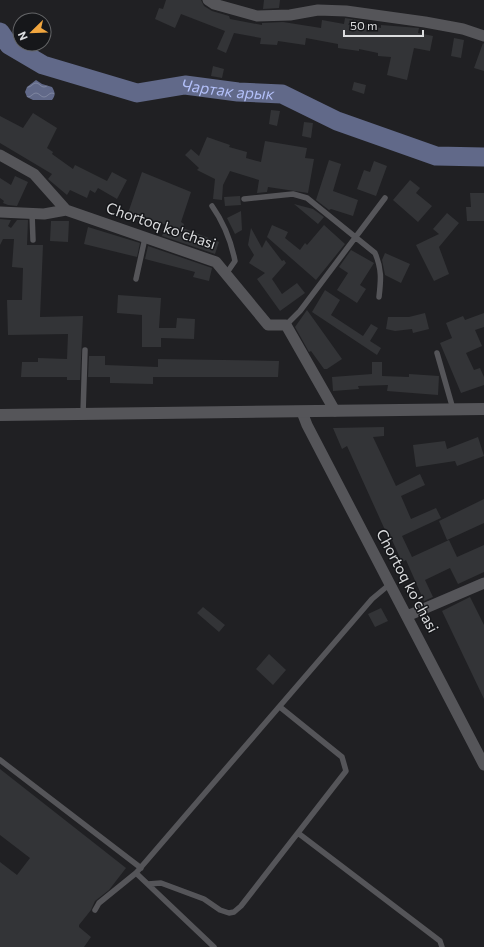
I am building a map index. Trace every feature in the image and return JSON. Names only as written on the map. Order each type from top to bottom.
[{"type":"street","points":[[208,0],[214,4],[257,16],[290,15],[318,10],[346,11],[425,22],[463,29],[484,36]]},
{"type":"street","name":"Chortoq ko'chasi","points":[[0,155],[34,174],[66,210],[216,262],[268,325],[286,325]]},
{"type":"street","name":"Chortoq ko'chasi","points":[[0,212],[44,214],[66,210]]},
{"type":"street","points":[[286,325],[335,410]]},
{"type":"street","points":[[0,415],[484,409]]},
{"type":"street","name":"Chortoq ko'chasi","points":[[302,412],[307,425],[484,765]]},
{"type":"street","points":[[407,616],[484,583]]},
{"type":"lane","points":[[244,199],[293,194],[307,198],[375,253],[380,264],[382,278],[379,297]]},
{"type":"lane","points":[[286,325],[300,311],[385,198]]},
{"type":"lane","points":[[212,206],[229,236],[233,250],[235,261],[226,274]]},
{"type":"lane","points":[[32,213],[33,240]]},
{"type":"lane","points":[[136,279],[145,238]]},
{"type":"lane","points":[[83,414],[85,350]]},
{"type":"lane","points":[[437,353],[454,409]]},
{"type":"lane","points":[[94,910],[99,903],[141,868],[372,599],[390,584]]},
{"type":"lane","points":[[148,884],[161,883],[204,899],[220,910],[228,913],[234,912],[241,906],[346,771],[342,757],[280,707]]},
{"type":"lane","points":[[0,760],[141,868]]},
{"type":"lane","points":[[298,833],[440,941],[442,947]]},
{"type":"lane","points":[[136,873],[210,946]]},
{"type":"water","points":[[36,80],[42,84],[52,87],[55,94],[52,100],[33,100],[27,97],[25,92],[27,87]]},
{"type":"building","points":[[166,0],[201,0],[204,6],[212,11],[229,16],[230,19],[262,25],[262,23],[283,22],[321,28],[322,20],[344,24],[345,18],[364,21],[363,24],[381,28],[381,25],[419,28],[418,33],[433,36],[430,51],[414,48],[407,80],[387,75],[391,57],[378,56],[378,53],[359,49],[359,51],[338,48],[338,44],[306,38],[305,45],[278,41],[277,45],[260,44],[261,38],[234,33],[226,53],[217,49],[225,31],[181,14],[175,28],[155,19],[159,8],[163,9]]},
{"type":"building","points":[[264,0],[280,0],[279,8],[263,9]]},
{"type":"building","points":[[454,38],[464,40],[461,58],[451,56]]},
{"type":"building","points":[[483,43],[484,44],[484,71],[474,68]]},
{"type":"building","points":[[213,66],[224,69],[222,78],[211,76]]},
{"type":"building","points":[[354,82],[366,85],[364,94],[352,90]]},
{"type":"building","points":[[271,110],[280,111],[277,126],[269,124]]},
{"type":"building","points":[[33,113],[57,128],[47,148],[53,152],[52,154],[73,169],[75,165],[107,181],[112,172],[127,180],[117,199],[98,188],[95,193],[90,190],[87,198],[70,190],[67,195],[48,179],[52,174],[0,143],[0,116],[23,128]]},
{"type":"building","points":[[304,122],[313,123],[311,138],[302,136]]},
{"type":"building","points":[[207,137],[230,145],[229,147],[247,152],[246,158],[261,162],[265,141],[307,148],[305,158],[314,159],[308,193],[268,187],[267,192],[257,193],[259,180],[230,171],[223,185],[222,200],[213,199],[215,179],[197,170],[199,168],[185,155],[191,149],[199,156]]},
{"type":"building","points":[[329,160],[341,164],[333,191],[358,200],[353,216],[331,209],[329,210],[316,200]]},
{"type":"building","points":[[374,161],[387,166],[376,196],[357,189],[364,170],[370,172]]},
{"type":"building","points":[[142,172],[191,192],[181,222],[184,224],[183,228],[219,242],[215,254],[162,236],[166,225],[146,218],[145,222],[127,216]]},
{"type":"building","points":[[15,176],[28,182],[17,206],[3,203],[4,201],[0,198],[0,178],[11,185]]},
{"type":"building","points":[[410,180],[420,188],[416,193],[432,206],[418,222],[393,200]]},
{"type":"building","points":[[470,193],[484,193],[484,221],[467,221],[466,207],[471,207]]},
{"type":"building","points":[[240,196],[241,205],[225,206],[224,197]]},
{"type":"building","points":[[294,204],[313,209],[324,217],[318,224]]},
{"type":"building","points":[[241,211],[242,230],[235,234],[227,218]]},
{"type":"building","points":[[447,213],[459,223],[439,247],[449,274],[434,281],[416,245],[439,234],[433,229]]},
{"type":"building","points":[[0,219],[11,220],[8,226],[11,228],[17,220],[28,220],[27,245],[43,245],[40,317],[83,316],[80,380],[67,380],[67,377],[21,377],[22,362],[38,362],[38,358],[67,359],[68,334],[8,335],[7,300],[22,300],[23,268],[12,267],[14,239],[3,239],[0,245]]},
{"type":"building","points":[[51,221],[69,221],[68,242],[50,241]]},
{"type":"building","points":[[272,225],[288,232],[285,238],[300,250],[305,243],[307,245],[324,225],[345,244],[316,280],[267,237]]},
{"type":"building","points":[[88,227],[140,243],[137,257],[84,244]]},
{"type":"building","points":[[251,228],[262,248],[266,240],[282,261],[284,260],[286,263],[272,279],[282,294],[297,283],[305,293],[280,311],[257,279],[265,273],[249,263],[254,255],[248,245]]},
{"type":"building","points":[[148,246],[212,268],[209,281],[193,277],[195,272],[145,259]]},
{"type":"building","points":[[351,250],[374,263],[360,285],[366,289],[357,303],[337,290],[348,273],[339,267]]},
{"type":"building","points":[[385,253],[410,264],[401,283],[385,275],[382,260]]},
{"type":"building","points":[[325,290],[340,300],[331,315],[363,336],[371,324],[378,328],[370,341],[381,348],[377,355],[312,312]]},
{"type":"building","points":[[118,295],[161,298],[159,328],[176,328],[177,318],[195,319],[194,339],[161,338],[161,347],[142,347],[142,315],[117,313]]},
{"type":"building","points":[[307,310],[342,359],[327,369],[324,369],[311,351],[309,352],[295,327]]},
{"type":"building","points":[[425,313],[429,329],[413,333],[412,329],[395,331],[386,329],[388,317],[409,317]]},
{"type":"building","points":[[484,313],[484,327],[475,330],[482,346],[466,353],[474,370],[480,368],[484,377],[484,385],[461,393],[440,343],[452,338],[446,323],[463,316],[465,320]]},
{"type":"building","points":[[89,356],[105,356],[105,365],[158,367],[158,359],[279,361],[278,377],[153,377],[153,384],[110,383],[110,377],[88,377]]},
{"type":"building","points":[[372,362],[382,362],[382,376],[409,377],[409,374],[439,376],[438,395],[387,391],[388,385],[358,386],[359,389],[333,391],[332,377],[372,374]]},
{"type":"building","points":[[384,427],[384,436],[373,437],[396,486],[420,474],[425,485],[401,496],[411,519],[436,508],[441,518],[402,536],[412,557],[449,540],[457,557],[484,545],[484,572],[458,584],[450,568],[425,580],[433,597],[424,601],[406,560],[402,562],[392,540],[390,541],[347,446],[342,449],[333,428]]},
{"type":"building","points":[[478,437],[484,456],[457,466],[455,461],[416,467],[413,445],[445,441],[447,449]]},
{"type":"building","points":[[484,499],[484,523],[447,540],[439,521]]},
{"type":"building","points":[[470,597],[484,625],[484,699],[442,611]]},
{"type":"building","points":[[203,607],[225,625],[219,632],[197,613]]},
{"type":"building","points":[[381,608],[388,621],[375,627],[368,614]]},
{"type":"building","points":[[269,654],[286,670],[273,685],[256,669]]},
{"type":"building","points":[[0,769],[126,868],[109,890],[95,901],[91,910],[79,925],[79,927],[91,937],[84,947],[0,947],[0,862],[17,875],[30,858],[0,835]]},
{"type":"waterway","name":"Чартак арык","points":[[0,32],[9,45],[43,65],[137,93],[185,85],[238,92],[282,94],[337,121],[436,156],[484,157]]}]
